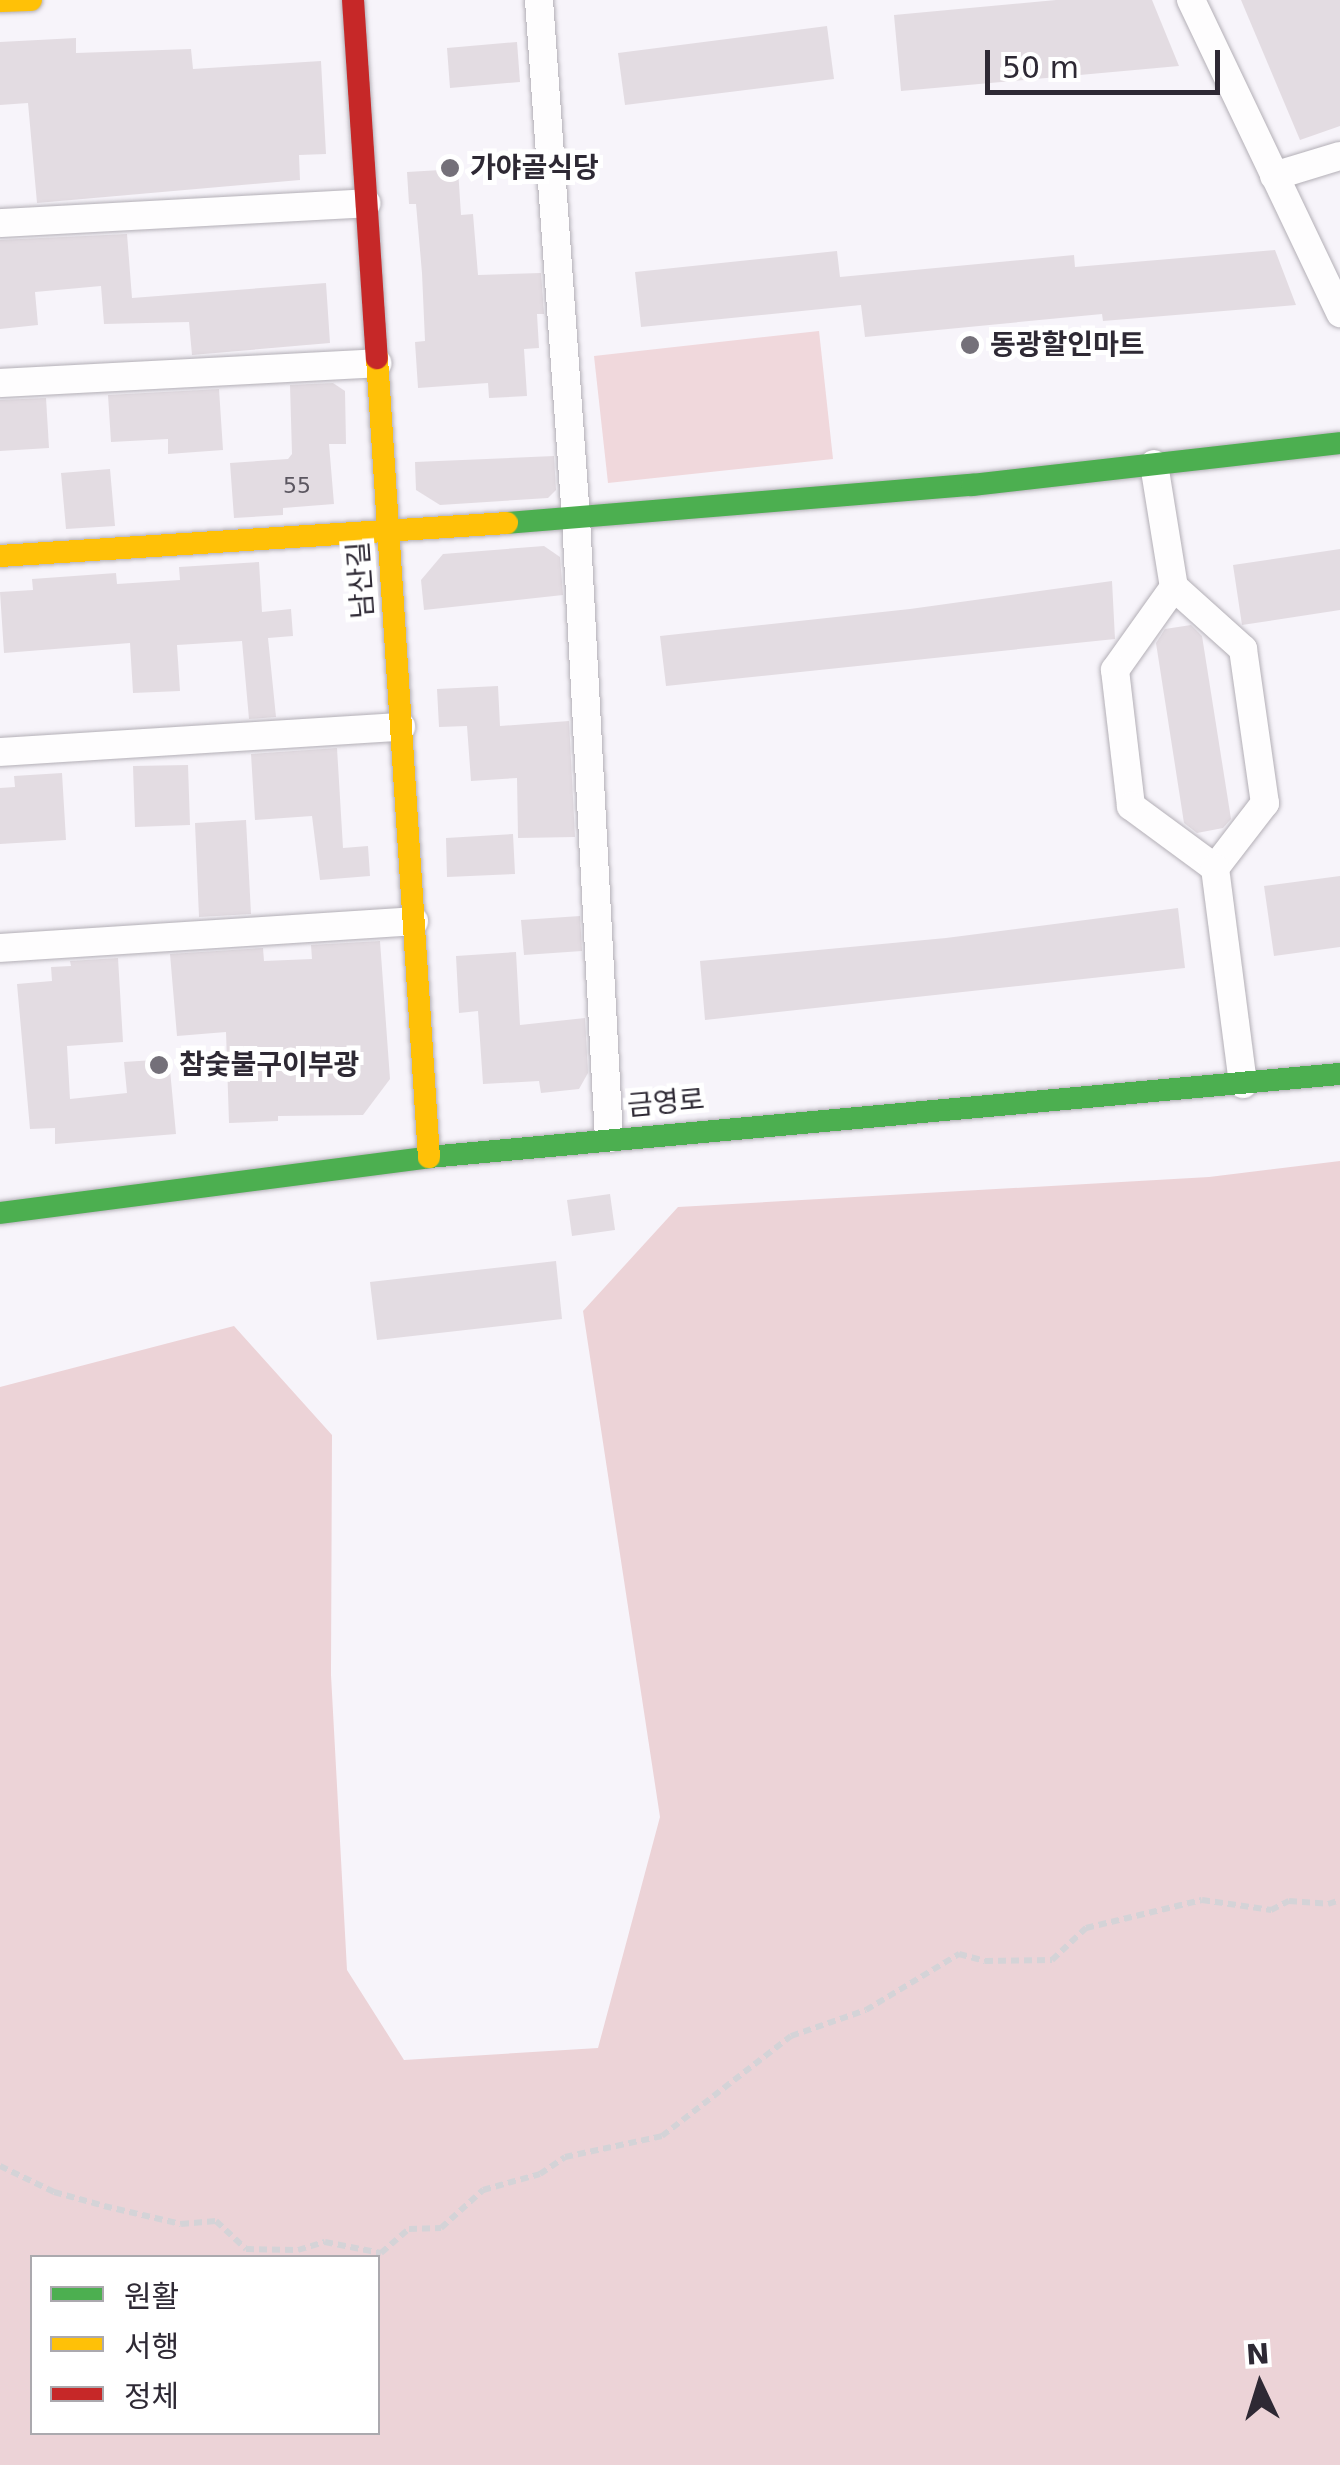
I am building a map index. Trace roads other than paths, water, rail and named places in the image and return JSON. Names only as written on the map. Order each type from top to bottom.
[{"type":"street","points":[[0,2],[31,0]]},
{"type":"street","name":"남산길","points":[[353,0],[429,1156]]},
{"type":"street","points":[[539,0],[576,518],[610,1138]]},
{"type":"street","points":[[1190,0],[1340,313]]},
{"type":"street","points":[[1274,176],[1340,156]]},
{"type":"street","points":[[0,223],[366,203]]},
{"type":"street","points":[[0,383],[377,363]]},
{"type":"street","points":[[0,556],[576,518],[1340,443]]},
{"type":"street","points":[[1154,464],[1174,586],[1243,649],[1266,803],[1214,868]]},
{"type":"street","points":[[1174,586],[1115,670],[1131,806],[1214,868],[1244,1084]]},
{"type":"street","points":[[0,752],[401,727]]},
{"type":"street","points":[[0,948],[414,921]]},
{"type":"street","name":"금영로","points":[[0,1213],[429,1156],[1340,1074]]},
{"type":"place","name":"가야골식당","points":[[450,168]]},
{"type":"place","name":"동광할인마트","points":[[970,345]]},
{"type":"place","name":"참숯불구이부광","points":[[159,1065]]}]
